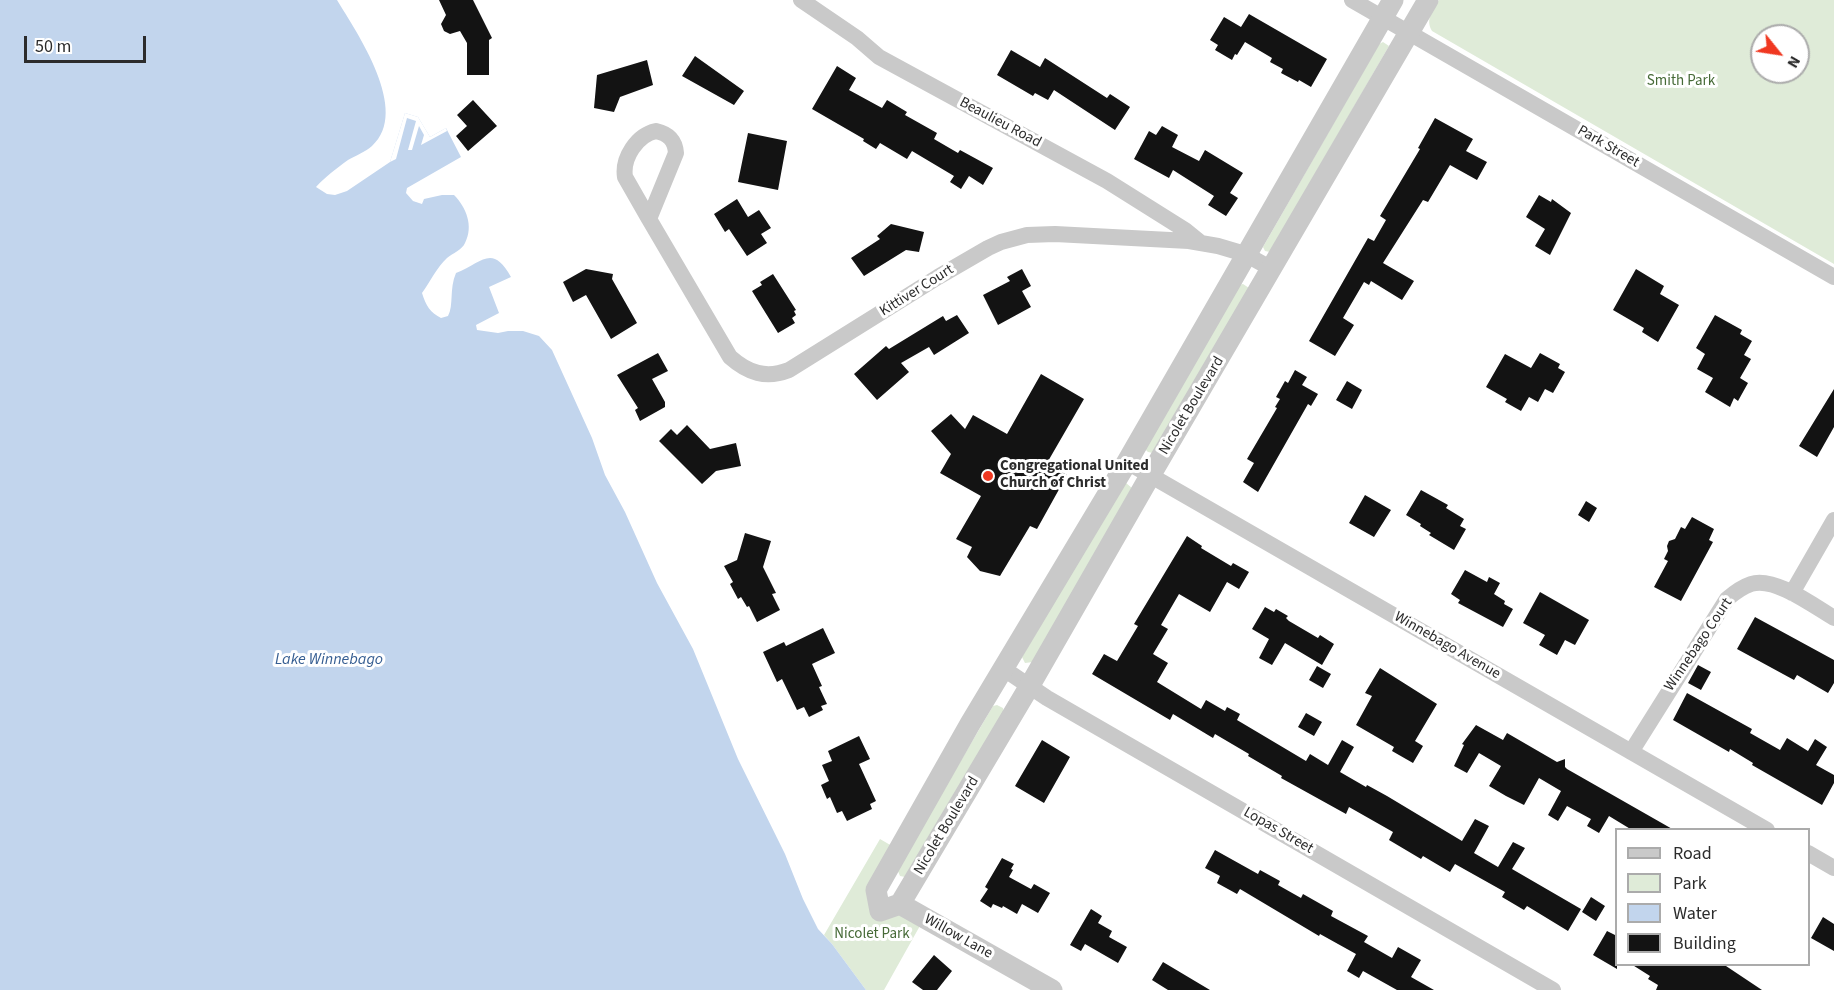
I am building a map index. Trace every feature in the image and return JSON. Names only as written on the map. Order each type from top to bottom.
[{"type":"street","name":"Beaulieu Road","points":[[801,0],[857,38],[879,57],[1107,181],[1185,230],[1201,243]]},
{"type":"street","name":"Park Street","points":[[1352,0],[1388,9],[1408,33],[1834,277]]},
{"type":"street","name":"Nicolet Boulevard","points":[[900,904],[1029,687],[1428,0]]},
{"type":"street","name":"Nicolet Boulevard","points":[[876,890],[970,724],[1127,462],[1388,9]]},
{"type":"street","name":"Kittiver Court","points":[[649,219],[676,153],[676,145],[671,138],[656,131],[642,136],[626,159],[625,177],[649,219],[730,357],[750,372],[765,375],[780,374],[789,370],[938,277],[988,248],[1014,238],[1055,234],[1201,243],[1245,254],[1272,269]]},
{"type":"street","name":"Winnebago Avenue","points":[[1127,462],[1764,828]]},
{"type":"street","points":[[1792,593],[1834,520]]},
{"type":"street","name":"Winnebago Court","points":[[1631,752],[1727,599],[1740,589],[1753,583],[1768,582],[1792,593],[1834,618]]},
{"type":"street","name":"Lopas Street","points":[[1004,669],[1029,687],[1553,990]]},
{"type":"street","points":[[1810,854],[1834,868]]},
{"type":"street","name":"Willow Lane","points":[[876,890],[880,911],[900,904],[1052,990]]},
{"type":"green space","name":"Smith Park","points":[[1439,0],[1834,0],[1834,264],[1432,31],[1429,22],[1432,11]]},
{"type":"green space","points":[[1383,42],[1389,46],[1270,252],[1265,251],[1263,247],[1379,44]]},
{"type":"green space","points":[[1243,284],[1249,288],[1153,453],[1148,452],[1145,449],[1239,285]]},
{"type":"green space","points":[[1126,483],[1132,488],[1033,662],[1025,663],[1022,657],[1122,485]]},
{"type":"green space","points":[[993,706],[1003,708],[1004,713],[905,877],[900,876],[897,869]]},
{"type":"green space","name":"Nicolet Park","points":[[880,839],[892,846],[884,893],[903,912],[921,924],[884,990],[866,990],[824,935]]},
{"type":"water","name":"Lake Winnebago","points":[[0,0],[337,0],[377,72],[386,113],[383,131],[372,146],[348,160],[316,187],[327,194],[335,195],[347,191],[390,162],[405,113],[418,117],[430,137],[446,128],[461,157],[407,188],[406,193],[413,201],[422,204],[424,199],[454,195],[465,211],[469,230],[464,245],[443,262],[422,293],[425,302],[437,316],[441,318],[448,316],[456,273],[486,258],[498,261],[511,277],[489,287],[499,313],[476,325],[477,330],[498,333],[523,331],[539,336],[552,350],[592,438],[605,475],[625,512],[657,583],[693,649],[738,759],[785,854],[803,899],[818,929],[866,990],[0,990]]},
{"type":"pier","points":[[405,113],[418,117],[430,137],[446,128],[447,131],[421,145],[424,135],[419,126],[412,150],[408,150],[416,121],[407,118],[396,159],[390,162]]},
{"type":"building","points":[[439,0],[473,0],[492,38],[489,40],[489,75],[467,75],[467,43],[460,31],[450,34],[444,31],[441,24],[446,15]]},
{"type":"building","points":[[1249,14],[1327,59],[1311,87],[1281,73],[1283,69],[1270,62],[1272,58],[1245,42],[1232,60],[1215,50],[1218,45],[1210,40],[1224,17],[1241,27]]},
{"type":"building","points":[[1011,50],[1040,67],[1045,58],[1107,98],[1110,94],[1130,107],[1115,130],[1054,90],[1048,100],[1035,93],[1033,96],[997,75]]},
{"type":"building","points":[[695,56],[744,91],[734,105],[682,76]]},
{"type":"building","points":[[647,60],[653,85],[620,97],[614,112],[594,108],[597,75]]},
{"type":"building","points":[[837,66],[856,78],[849,90],[882,108],[887,100],[907,112],[905,115],[937,133],[934,139],[958,153],[960,150],[993,168],[983,185],[969,176],[961,189],[950,182],[954,176],[912,151],[907,159],[880,143],[876,149],[863,141],[864,139],[812,109]]},
{"type":"building","points":[[473,100],[497,126],[468,151],[456,136],[467,126],[457,115]]},
{"type":"building","points":[[1435,118],[1473,139],[1466,151],[1487,162],[1477,180],[1450,165],[1428,202],[1423,200],[1383,263],[1414,281],[1402,300],[1371,281],[1369,285],[1364,282],[1343,318],[1354,325],[1335,356],[1309,341],[1368,238],[1374,241],[1386,220],[1380,216],[1420,149],[1418,148]]},
{"type":"building","points":[[1162,126],[1178,135],[1172,147],[1199,161],[1205,150],[1243,173],[1230,193],[1238,198],[1226,216],[1208,205],[1214,196],[1173,170],[1169,178],[1134,159],[1149,131],[1156,135]]},
{"type":"building","points":[[748,133],[787,141],[778,190],[738,182]]},
{"type":"building","points":[[1539,195],[1551,202],[1552,199],[1571,213],[1550,255],[1535,246],[1545,229],[1526,217]]},
{"type":"building","points":[[737,199],[748,217],[759,210],[771,228],[761,234],[767,243],[747,256],[729,229],[725,232],[714,214]]},
{"type":"building","points":[[891,224],[924,232],[919,252],[906,250],[864,276],[851,258],[880,239],[877,236]]},
{"type":"building","points":[[586,269],[613,274],[612,279],[637,323],[611,339],[586,295],[573,302],[563,282]]},
{"type":"building","points":[[1022,269],[1031,286],[1022,291],[1031,307],[998,325],[983,295],[1010,281],[1007,277]]},
{"type":"building","points":[[1636,269],[1664,286],[1660,294],[1679,305],[1658,342],[1642,332],[1644,328],[1613,310]]},
{"type":"building","points":[[773,274],[796,310],[794,311],[796,315],[792,318],[795,323],[778,333],[752,291],[762,285],[760,282]]},
{"type":"building","points":[[957,315],[969,333],[934,355],[929,347],[901,363],[909,372],[877,400],[854,374],[886,346],[889,349],[943,316],[946,321]]},
{"type":"building","points":[[1715,315],[1742,330],[1740,334],[1752,341],[1744,355],[1751,359],[1740,378],[1748,383],[1738,401],[1734,398],[1730,407],[1705,392],[1713,378],[1697,369],[1705,354],[1696,348]]},
{"type":"building","points":[[658,353],[668,371],[652,379],[665,402],[665,407],[640,421],[635,410],[638,408],[617,375]]},
{"type":"building","points":[[1540,353],[1560,364],[1558,368],[1565,372],[1553,393],[1545,389],[1538,402],[1529,397],[1521,411],[1505,402],[1507,399],[1486,387],[1505,354],[1531,368]]},
{"type":"building","points":[[1295,370],[1307,377],[1302,385],[1318,394],[1311,406],[1308,404],[1258,492],[1243,482],[1254,463],[1247,459],[1277,408],[1275,407],[1280,399],[1276,397],[1285,381],[1288,383]]},
{"type":"building","name":"Congregational United Church of Christ","points":[[1041,374],[1084,399],[1047,463],[1067,475],[1037,529],[1030,526],[1000,576],[980,571],[967,557],[972,547],[956,539],[981,496],[940,473],[951,454],[931,431],[951,414],[965,429],[973,415],[1007,434]]},
{"type":"building","points":[[1347,381],[1362,390],[1352,409],[1336,400]]},
{"type":"building","points":[[1834,389],[1834,427],[1817,457],[1799,446]]},
{"type":"building","points":[[687,425],[710,449],[736,443],[741,466],[716,471],[702,484],[659,441],[671,429],[677,435]]},
{"type":"building","points":[[1421,490],[1448,505],[1446,508],[1464,519],[1460,526],[1466,529],[1454,550],[1429,535],[1431,533],[1420,526],[1421,524],[1406,515]]},
{"type":"building","points":[[1365,495],[1391,510],[1374,537],[1349,523]]},
{"type":"building","points":[[1586,501],[1597,508],[1589,522],[1578,515]]},
{"type":"building","points":[[1692,517],[1714,529],[1709,540],[1713,542],[1681,601],[1654,587],[1668,561],[1664,559],[1669,541],[1675,539],[1681,527],[1685,529]]},
{"type":"building","points":[[745,533],[771,541],[763,567],[776,593],[772,594],[780,610],[757,622],[749,606],[747,607],[741,597],[738,599],[730,584],[733,582],[724,566],[737,560]]},
{"type":"building","points":[[1187,536],[1202,546],[1201,548],[1231,566],[1233,563],[1249,572],[1239,589],[1227,582],[1210,612],[1179,594],[1161,625],[1168,629],[1153,654],[1168,663],[1157,682],[1201,709],[1206,700],[1225,711],[1227,707],[1240,714],[1237,720],[1306,761],[1310,754],[1328,765],[1342,740],[1354,747],[1340,772],[1387,796],[1462,841],[1475,819],[1489,826],[1474,853],[1498,867],[1513,842],[1525,848],[1512,869],[1581,909],[1568,931],[1527,906],[1524,910],[1502,897],[1505,892],[1455,864],[1450,872],[1423,856],[1421,859],[1389,840],[1393,832],[1349,807],[1346,814],[1281,778],[1282,776],[1248,756],[1249,754],[1215,734],[1213,738],[1173,714],[1170,720],[1092,674],[1104,654],[1117,661],[1138,626],[1134,624]]},
{"type":"building","points":[[1465,570],[1487,582],[1489,577],[1500,583],[1494,594],[1513,609],[1503,627],[1458,603],[1460,600],[1451,594]]},
{"type":"building","points":[[1540,592],[1589,620],[1575,645],[1565,640],[1557,655],[1539,645],[1545,635],[1523,623]]},
{"type":"building","points":[[1265,607],[1274,612],[1276,609],[1288,616],[1286,618],[1289,621],[1318,638],[1320,635],[1334,644],[1322,665],[1285,643],[1272,665],[1259,658],[1269,639],[1252,629]]},
{"type":"building","points":[[1755,617],[1834,660],[1834,683],[1828,693],[1797,675],[1794,680],[1737,649]]},
{"type":"building","points":[[823,628],[835,653],[812,664],[827,704],[821,706],[823,710],[809,717],[804,707],[797,710],[782,679],[777,682],[763,652],[784,642],[786,646]]},
{"type":"building","points":[[1698,665],[1711,672],[1701,690],[1688,683]]},
{"type":"building","points":[[1317,666],[1331,674],[1323,688],[1309,680]]},
{"type":"building","points":[[1380,668],[1437,704],[1415,741],[1423,746],[1413,763],[1392,751],[1394,747],[1356,725],[1372,696],[1365,693]]},
{"type":"building","points":[[1687,693],[1752,729],[1750,733],[1780,750],[1787,738],[1808,751],[1815,739],[1827,747],[1816,765],[1834,775],[1834,783],[1822,805],[1752,765],[1753,763],[1730,749],[1729,752],[1673,720]]},
{"type":"building","points":[[1306,713],[1322,722],[1314,736],[1298,727]]},
{"type":"building","points":[[1476,725],[1503,740],[1507,733],[1557,762],[1565,759],[1567,769],[1670,828],[1629,828],[1609,816],[1599,833],[1587,826],[1591,819],[1567,806],[1558,821],[1548,815],[1561,791],[1539,778],[1524,805],[1489,786],[1501,766],[1479,753],[1467,773],[1454,766],[1464,745],[1462,744]]},
{"type":"building","points":[[859,736],[870,759],[859,764],[876,801],[870,804],[872,809],[847,821],[842,811],[837,813],[830,797],[827,799],[821,785],[829,781],[822,765],[832,761],[828,751]]},
{"type":"building","points":[[1042,740],[1070,757],[1044,803],[1015,786]]},
{"type":"building","points":[[1215,850],[1258,874],[1260,870],[1280,881],[1278,885],[1301,898],[1303,894],[1333,911],[1331,916],[1368,936],[1364,942],[1392,958],[1398,947],[1421,960],[1411,977],[1434,990],[1397,990],[1363,971],[1359,978],[1347,971],[1356,954],[1320,934],[1319,936],[1240,889],[1237,894],[1217,883],[1220,876],[1205,868]]},
{"type":"building","points":[[1002,858],[1014,864],[1009,877],[1031,889],[1034,884],[1050,893],[1038,913],[1022,904],[1017,914],[1003,906],[1002,908],[993,904],[991,908],[980,901],[988,889],[985,887]]},
{"type":"building","points":[[1591,897],[1605,906],[1596,921],[1582,912]]},
{"type":"building","points":[[1091,909],[1102,916],[1098,923],[1112,931],[1109,937],[1127,947],[1118,963],[1085,944],[1081,951],[1070,945]]},
{"type":"building","points":[[1823,917],[1834,924],[1834,951],[1811,938]]},
{"type":"building","points":[[1607,931],[1615,935],[1615,966],[1617,969],[1593,955]]},
{"type":"building","points":[[934,955],[952,971],[937,990],[923,990],[912,982]]},
{"type":"building","points":[[1163,962],[1210,990],[1168,990],[1152,980]]},
{"type":"building","points":[[1634,966],[1726,966],[1762,990],[1656,990],[1658,985],[1648,979],[1650,976]]},
{"type":"place","name":"Congregational United Church of Christ","points":[[988,476]]}]
